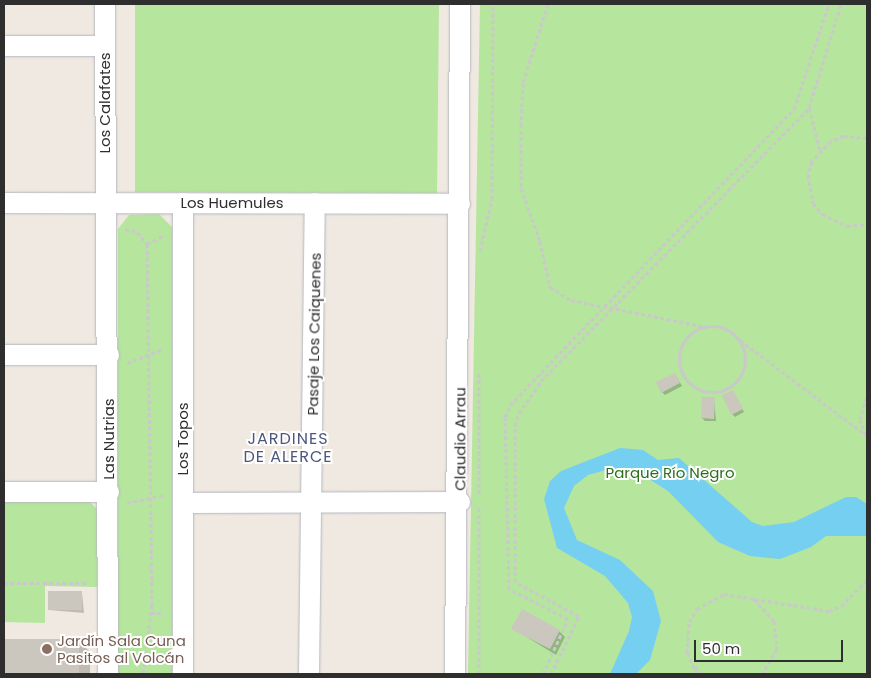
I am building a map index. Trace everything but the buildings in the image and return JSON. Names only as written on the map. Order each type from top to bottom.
[{"type":"street","name":"Los Calafates","points":[[105,4],[107,203]]},
{"type":"street","name":"Claudio Arrau","points":[[455,674],[460,502],[460,4]]},
{"type":"street","points":[[4,46],[105,46]]},
{"type":"street","name":"Los Huemules","points":[[4,203],[460,204]]},
{"type":"street","name":"Las Nutrias","points":[[107,203],[109,229],[108,674]]},
{"type":"street","name":"Los Topos","points":[[183,203],[183,674]]},
{"type":"street","name":"Pasaje Los Caiquenes","points":[[309,674],[315,204]]},
{"type":"street","points":[[4,355],[109,364]]},
{"type":"street","points":[[4,492],[109,498]]},
{"type":"street","points":[[183,496],[311,503],[460,502]]},
{"type":"path","points":[[479,255],[492,198],[494,4]]},
{"type":"path","points":[[548,4],[523,83],[521,188],[540,241],[550,287],[571,300],[707,327],[724,328],[867,436]]},
{"type":"path","points":[[542,674],[568,619],[508,589],[505,417],[526,386],[794,109],[829,4]]},
{"type":"path","points":[[551,674],[579,616],[515,582],[514,426],[536,388],[809,108],[841,4]]},
{"type":"path","points":[[809,108],[820,150]]},
{"type":"path","points":[[867,138],[844,136],[820,150],[808,176],[813,203],[834,222],[867,224]]},
{"type":"path","points":[[109,229],[130,229],[147,244],[146,354],[152,613],[143,674]]},
{"type":"path","points":[[707,327],[691,334],[679,356],[682,373],[701,390],[726,389],[739,378],[745,362],[738,338]]},
{"type":"path","points":[[109,364],[183,343]]},
{"type":"path","points":[[479,365],[479,674]]},
{"type":"path","points":[[867,395],[860,420],[867,436]]},
{"type":"path","points":[[109,498],[148,500],[183,496]]},
{"type":"path","points":[[697,674],[687,653],[685,638],[697,609],[724,594],[828,611],[841,606],[867,580]]},
{"type":"path","points":[[4,583],[108,584]]},
{"type":"path","points":[[867,591],[867,602]]},
{"type":"path","points":[[754,599],[774,621],[778,635],[775,656],[762,674]]},
{"type":"path","points":[[687,653],[702,674]]},
{"type":"green space","points":[[135,4],[439,4],[437,193],[135,192]]},
{"type":"green space","name":"Parque Río Negro","points":[[480,4],[867,4],[867,674],[468,674]]},
{"type":"green space","points":[[159,214],[172,227],[172,674],[118,674],[118,229],[129,215]]},
{"type":"green space","points":[[4,502],[90,502],[98,510],[97,587],[45,586],[45,623],[4,622]]},
{"type":"water","points":[[620,448],[643,450],[658,460],[679,458],[752,522],[763,526],[794,522],[846,497],[856,497],[867,504],[867,536],[826,536],[811,547],[780,559],[750,556],[718,542],[668,491],[649,479],[613,468],[588,475],[574,486],[564,508],[577,540],[620,560],[653,591],[661,621],[650,660],[636,674],[610,674],[629,631],[632,617],[628,603],[605,576],[557,548],[544,499],[550,481],[561,471]]},
{"type":"place","name":"Jardín Sala Cuna Pasitos al Volcán","points":[[47,649]]},
{"type":"district","name":"JARDINES DE ALERCE","points":[[288,448]]}]
